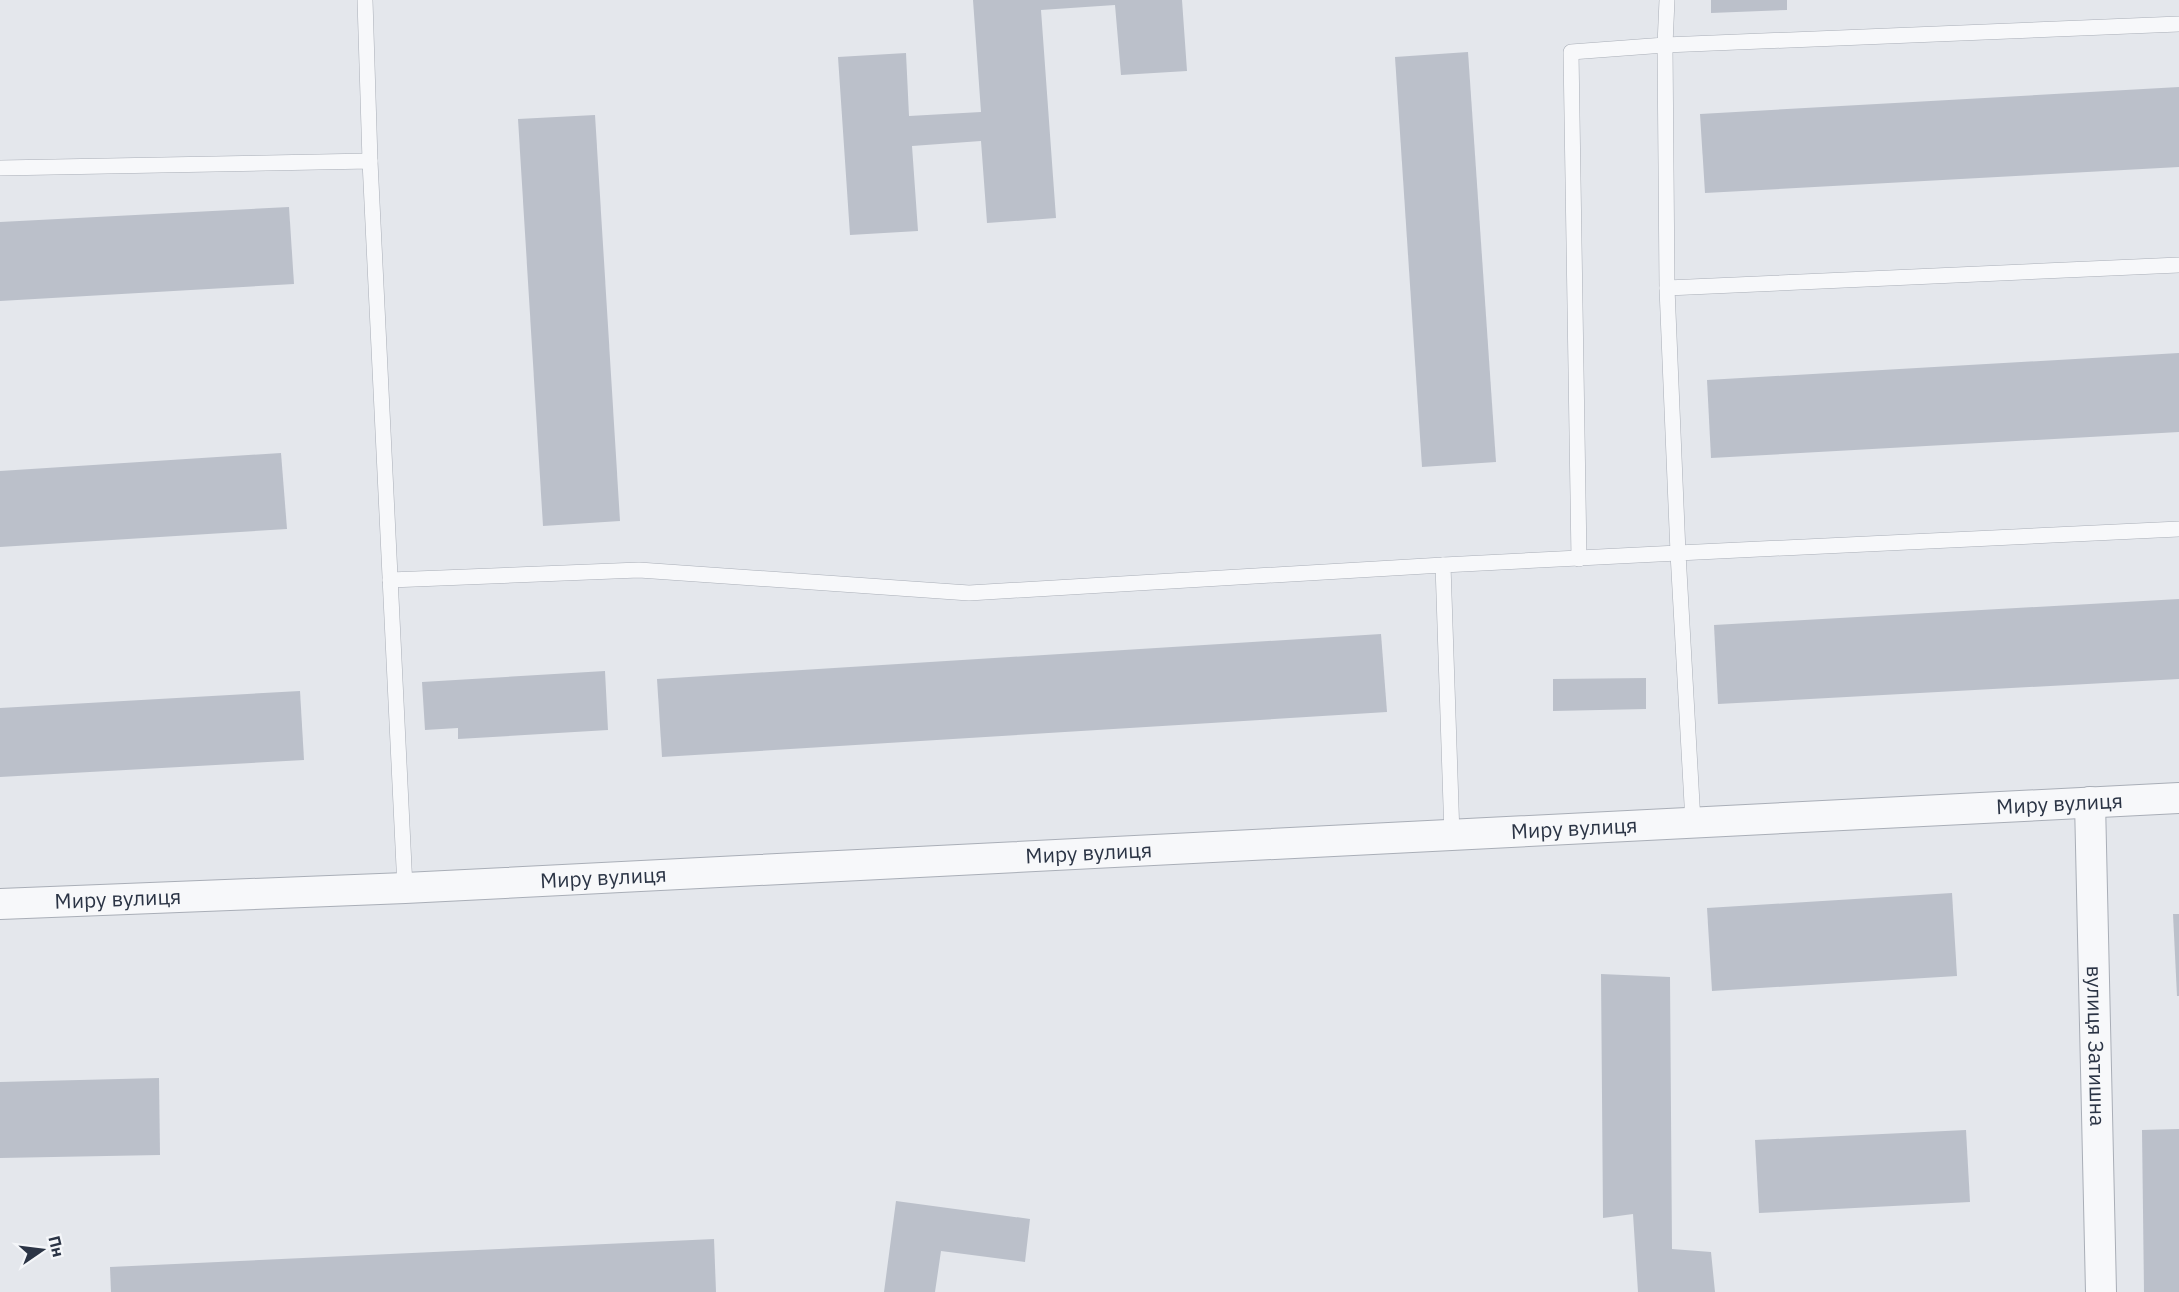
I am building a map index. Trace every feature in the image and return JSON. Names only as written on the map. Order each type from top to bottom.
[{"type":"street","name":"Миру вулиця","points":[[0,904],[405,888],[2179,798]]},
{"type":"street","name":"вулиця Затишна","points":[[2090,802],[2102,1292]]},
{"type":"lane","points":[[365,0],[370,161],[405,888]]},
{"type":"lane","points":[[1667,0],[1665,45],[1667,288],[1678,553],[1693,822]]},
{"type":"lane","points":[[1579,559],[1571,52],[1665,45],[2179,24]]},
{"type":"lane","points":[[0,168],[370,161]]},
{"type":"lane","points":[[1667,288],[2179,265]]},
{"type":"lane","points":[[390,580],[639,570],[969,592],[1443,565],[2179,529]]},
{"type":"lane","points":[[1443,565],[1452,836]]},
{"type":"building","points":[[973,0],[1182,0],[1187,71],[1121,75],[1115,5],[1041,10],[1056,218],[987,223],[981,141],[912,146],[918,231],[850,235],[838,57],[906,53],[909,116],[981,112]]},
{"type":"building","points":[[1711,0],[1787,0],[1787,10],[1711,13]]},
{"type":"building","points":[[1468,52],[1496,462],[1422,467],[1395,57]]},
{"type":"building","points":[[2179,87],[2179,167],[1705,193],[1700,114]]},
{"type":"building","points":[[595,115],[620,521],[543,526],[518,119]]},
{"type":"building","points":[[289,207],[294,284],[0,301],[0,222]]},
{"type":"building","points":[[2179,353],[2179,432],[1711,458],[1707,380]]},
{"type":"building","points":[[281,453],[287,529],[0,547],[0,471]]},
{"type":"building","points":[[2179,599],[2179,679],[1718,704],[1714,625]]},
{"type":"building","points":[[1381,634],[1387,712],[662,757],[657,679]]},
{"type":"building","points":[[605,671],[608,730],[458,739],[458,728],[425,730],[422,682]]},
{"type":"building","points":[[1646,678],[1646,709],[1553,711],[1553,679]]},
{"type":"building","points":[[300,691],[304,760],[0,777],[0,708]]},
{"type":"building","points":[[1952,893],[1957,976],[1712,991],[1707,908]]},
{"type":"building","points":[[2173,914],[2179,914],[2179,996],[2177,996]]},
{"type":"building","points":[[1601,974],[1670,977],[1672,1249],[1711,1252],[1715,1292],[1638,1292],[1633,1214],[1603,1218]]},
{"type":"building","points":[[159,1078],[160,1155],[0,1158],[0,1082]]},
{"type":"building","points":[[2179,1129],[2179,1292],[2144,1292],[2142,1130]]},
{"type":"building","points":[[1966,1130],[1970,1202],[1759,1213],[1755,1140]]},
{"type":"building","points":[[896,1201],[1030,1219],[1025,1262],[941,1251],[935,1292],[884,1292]]},
{"type":"building","points":[[714,1239],[716,1292],[111,1292],[110,1267]]}]
